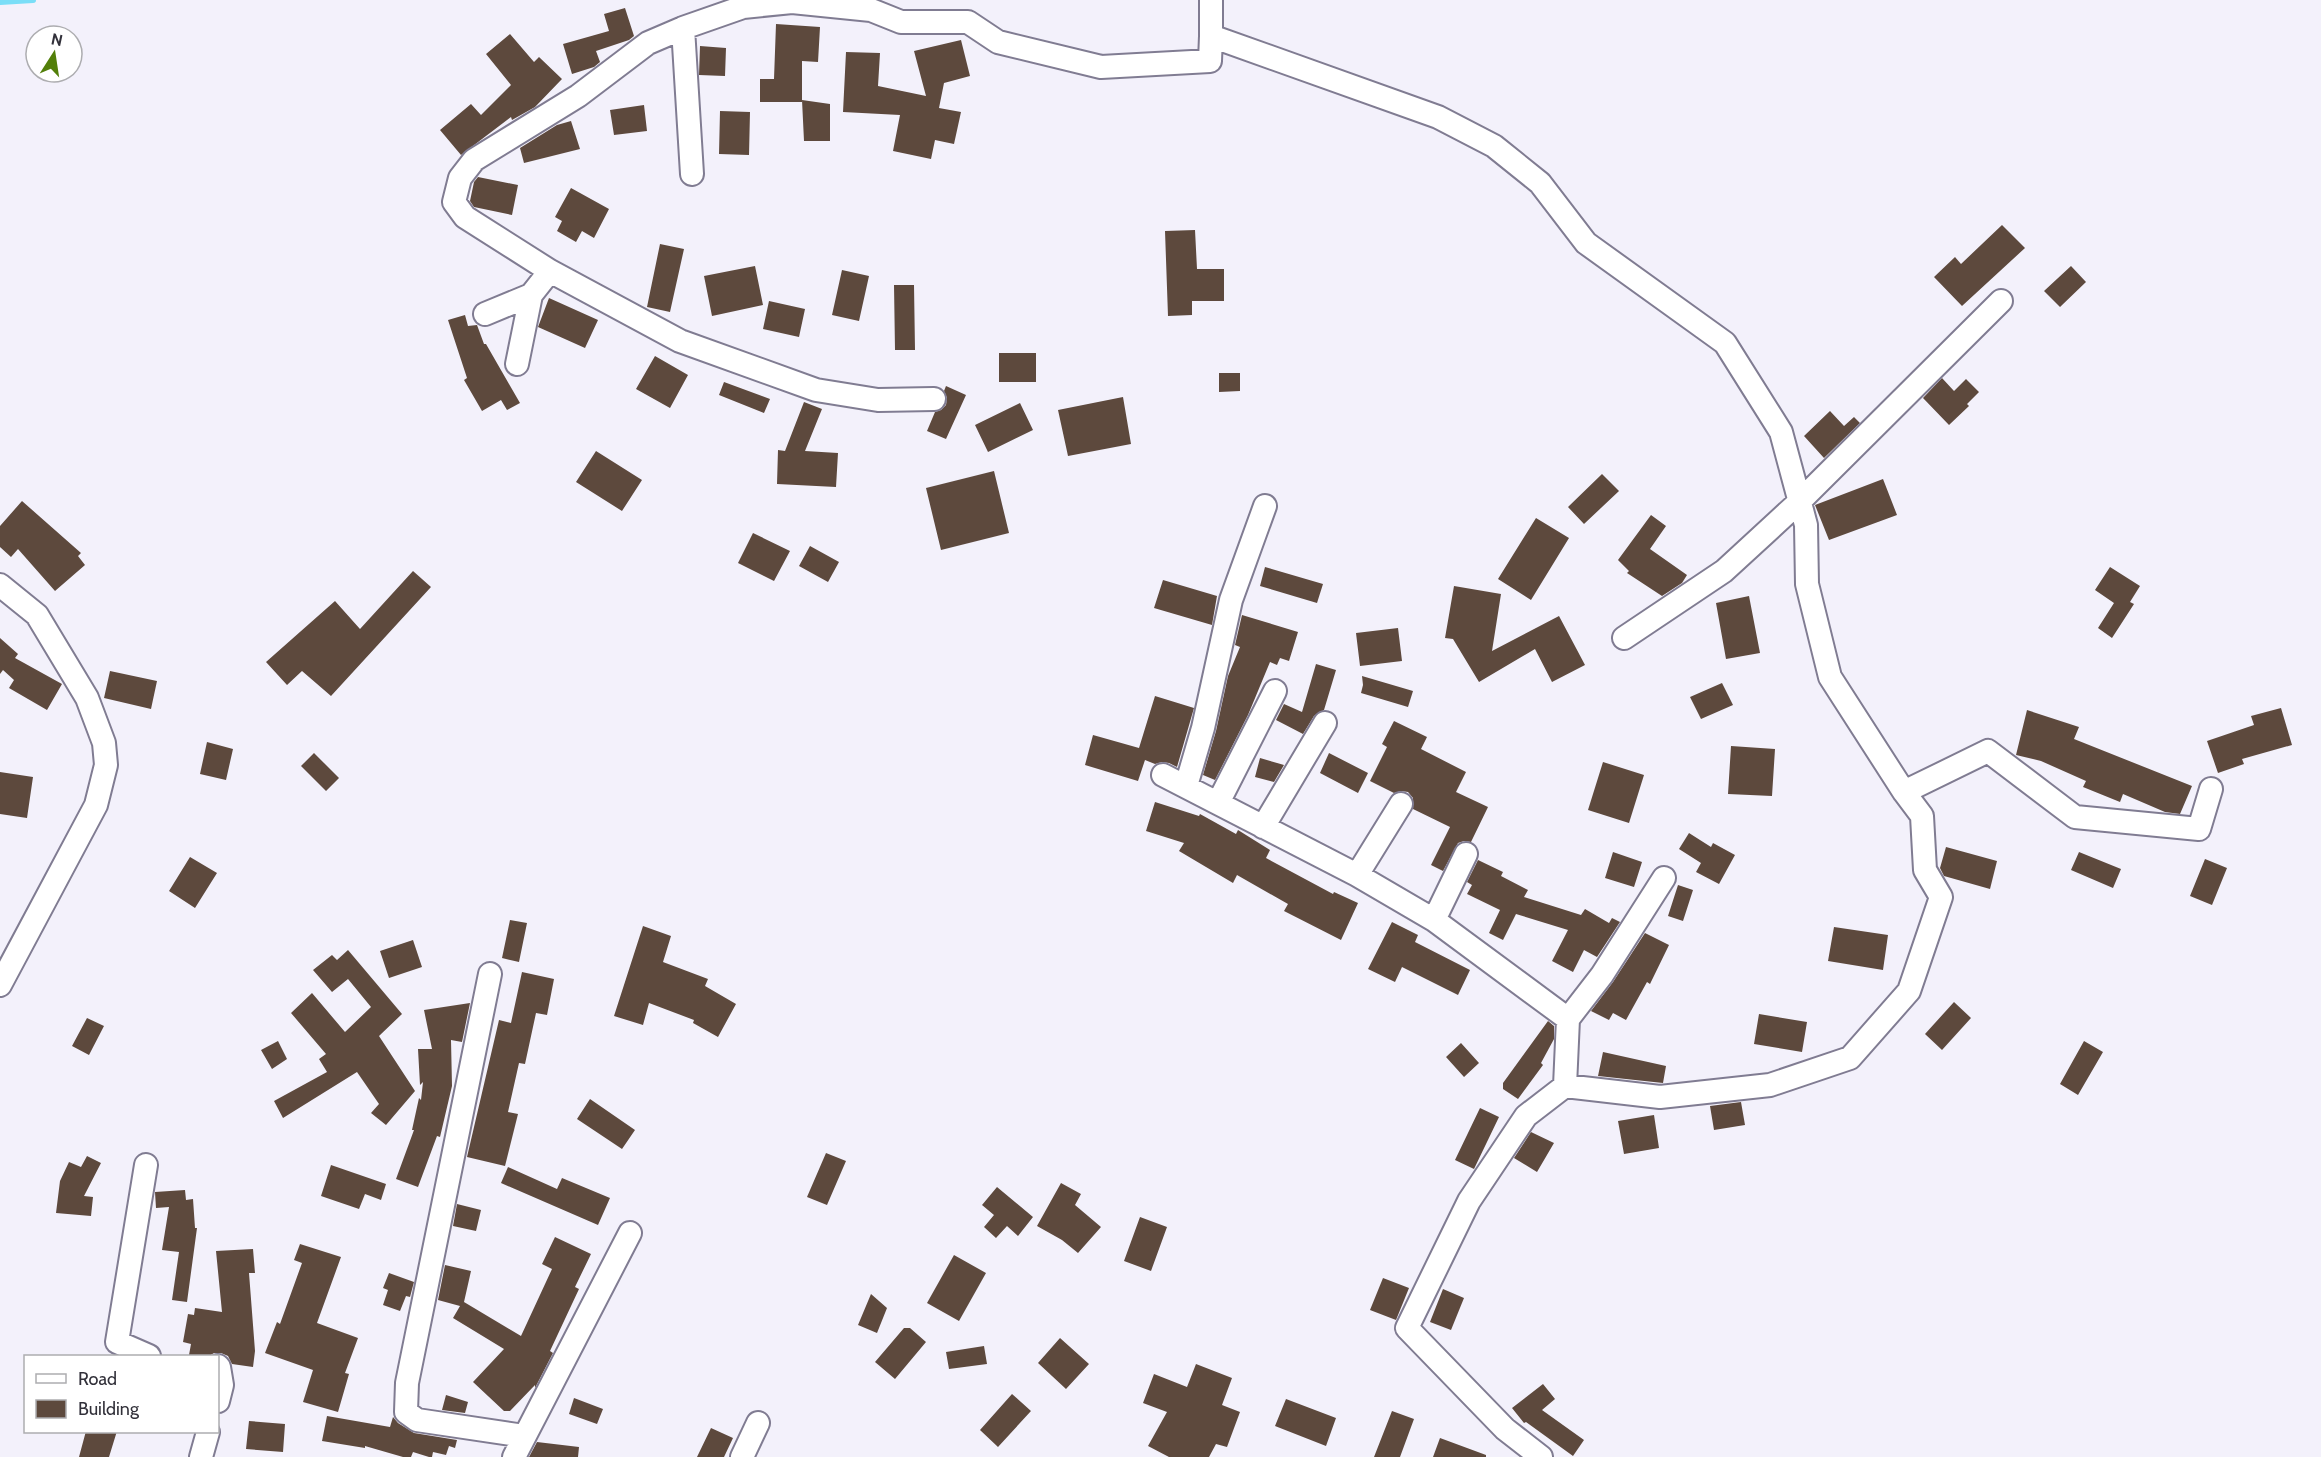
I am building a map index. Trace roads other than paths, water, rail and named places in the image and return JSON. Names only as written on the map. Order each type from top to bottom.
[{"type":"street","points":[[934,399],[878,400],[816,390],[680,341],[550,271],[465,217],[454,202],[460,178],[474,160],[578,96],[648,43],[743,7],[792,2],[871,10],[901,22],[968,22],[998,42],[1101,67],[1210,61],[1211,0]]},
{"type":"street","points":[[683,28],[692,174]]},
{"type":"street","points":[[1211,36],[1438,117],[1494,146],[1540,183],[1586,243],[1725,343],[1781,432],[1806,525],[1807,584],[1830,677],[1922,816],[1925,870],[1941,897],[1909,990],[1850,1058],[1770,1085],[1660,1097],[1565,1086],[1526,1116],[1469,1201],[1407,1328],[1505,1429],[1541,1457]]},
{"type":"street","points":[[517,364],[531,295],[550,271]]},
{"type":"street","points":[[485,314],[531,295]]},
{"type":"street","points":[[1624,638],[1724,571],[1799,502],[2001,301]]},
{"type":"street","points":[[1186,786],[1203,728],[1231,600],[1265,506]]},
{"type":"street","points":[[0,585],[37,615],[87,698],[104,743],[106,765],[96,805],[0,985]]},
{"type":"street","points":[[1218,803],[1275,691]]},
{"type":"street","points":[[1263,826],[1325,723]]},
{"type":"street","points":[[1904,792],[1988,751],[2075,817],[2199,829],[2211,789]]},
{"type":"street","points":[[1163,775],[1357,875],[1434,921],[1568,1019]]},
{"type":"street","points":[[1357,875],[1401,804]]},
{"type":"street","points":[[1434,921],[1466,854]]},
{"type":"street","points":[[1565,1086],[1568,1019],[1602,975],[1664,878]]},
{"type":"street","points":[[490,974],[406,1383],[406,1412],[417,1420],[524,1436]]},
{"type":"street","points":[[146,1165],[117,1342],[147,1355]]},
{"type":"street","points":[[514,1457],[630,1233]]},
{"type":"street","points":[[219,1367],[222,1385],[219,1397]]},
{"type":"street","points":[[742,1457],[758,1423]]},
{"type":"street","points":[[201,1457],[207,1433]]},
{"type":"waterway","points":[[0,2],[33,0]]}]
